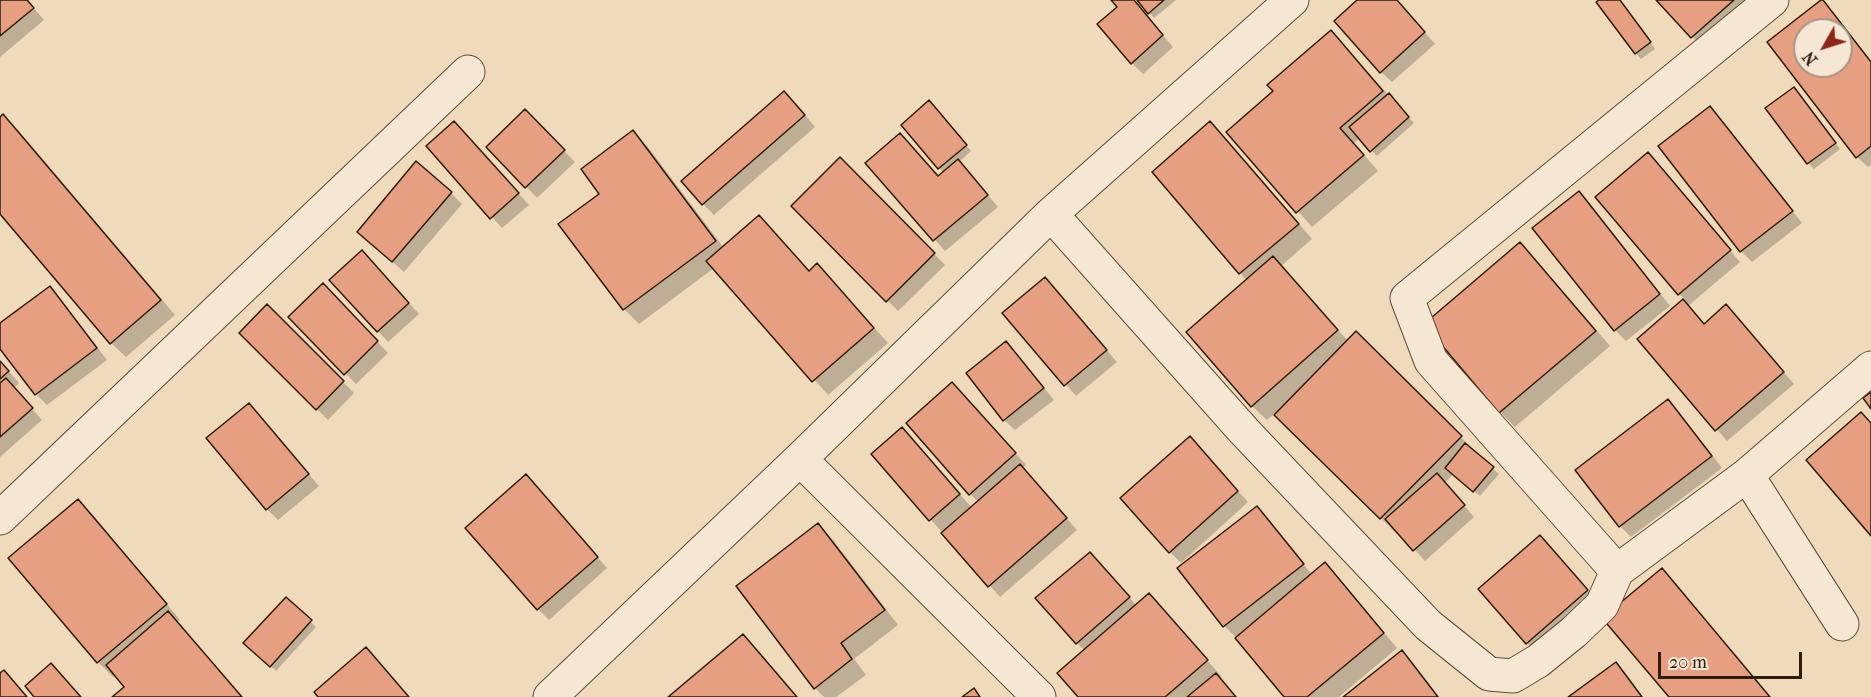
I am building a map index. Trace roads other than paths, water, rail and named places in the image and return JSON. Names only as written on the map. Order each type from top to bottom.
[{"type":"street","points":[[565,692],[1052,214],[1292,0]]},
{"type":"street","points":[[1617,571],[1431,361],[1407,298],[1770,1]]},
{"type":"street","points":[[0,518],[468,72]]},
{"type":"street","points":[[1052,214],[1244,431],[1428,625],[1489,674],[1514,676],[1538,661],[1602,604],[1617,571],[1747,476],[1871,368]]},
{"type":"street","points":[[800,459],[1039,697]]},
{"type":"street","points":[[1747,476],[1842,624]]}]
